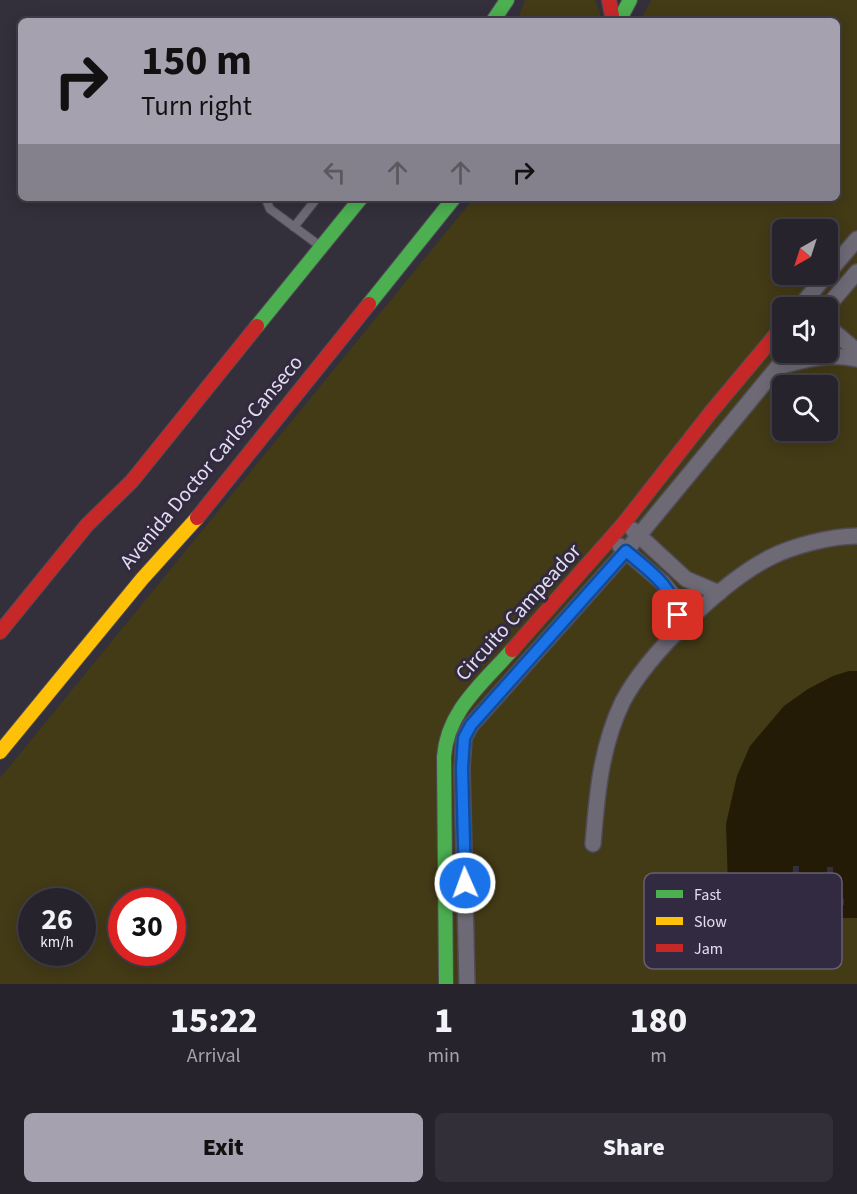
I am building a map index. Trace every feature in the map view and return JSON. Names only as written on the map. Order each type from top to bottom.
[{"type":"main road","points":[[609,0],[612,18]]},
{"type":"main road","points":[[621,18],[630,0]]},
{"type":"main road","points":[[495,18],[505,3]]},
{"type":"main road","points":[[502,18],[505,3]]},
{"type":"main road","points":[[0,632],[87,525],[132,481],[359,201]]},
{"type":"main road","name":"Avenida Doctor Carlos Canseco","points":[[0,752],[142,579],[200,515],[452,201]]},
{"type":"main road","name":"Circuito Campeador","points":[[446,984],[444,758],[448,728],[471,695],[624,523],[711,412],[772,339]]},
{"type":"street","points":[[838,261],[857,239]]},
{"type":"street","points":[[835,297],[857,272]]},
{"type":"street","points":[[809,297],[818,285]]},
{"type":"street","points":[[838,335],[857,351]]},
{"type":"street","points":[[778,367],[822,356],[857,359]]},
{"type":"street","points":[[639,536],[781,363]]},
{"type":"street","points":[[624,523],[686,579],[719,593]]},
{"type":"street","name":"Circuito Campeador","points":[[464,738],[471,725],[489,704],[639,536]]},
{"type":"street","points":[[594,844],[598,784],[607,742],[624,700],[661,649],[682,626],[719,593],[769,558],[805,544],[857,536]]},
{"type":"street","points":[[611,538],[663,583],[671,593],[682,626]]},
{"type":"street","points":[[448,728],[464,738],[462,768],[467,984]]},
{"type":"lane","points":[[268,201],[270,209],[321,247]]},
{"type":"lane","points":[[294,227],[315,201]]},
{"type":"shaded area","points":[[525,0],[595,0],[601,18],[519,18]]},
{"type":"shaded area","points":[[651,0],[857,0],[857,984],[0,984],[0,778],[472,201],[840,201],[840,18],[642,18]]},
{"type":"shaded area","points":[[857,671],[857,918],[842,918],[842,873],[728,873],[726,824],[737,776],[750,746],[784,706],[808,689],[833,676]]},
{"type":"pier","points":[[793,866],[799,866],[799,873],[793,873]]},
{"type":"pier","points":[[827,867],[833,867],[833,873],[827,873]]},
{"type":"traffic: fast","points":[[495,18],[507,0]]},
{"type":"traffic: fast","points":[[621,18],[630,0]]},
{"type":"traffic: fast","points":[[257,326],[359,201]]},
{"type":"traffic: fast","points":[[369,304],[452,201]]},
{"type":"traffic: fast","points":[[446,984],[444,757],[447,741],[452,726],[468,699],[512,650]]},
{"type":"traffic: slow","points":[[0,752],[142,579],[197,518]]},
{"type":"traffic: jam","points":[[609,0],[612,18]]},
{"type":"traffic: jam","points":[[197,518],[369,304]]},
{"type":"traffic: jam","points":[[0,632],[87,525],[132,481],[257,326]]},
{"type":"traffic: jam","points":[[512,650],[624,523],[711,412],[772,339]]},
{"type":"route","points":[[465,883],[462,768],[464,738],[471,725],[626,551],[663,583],[676,603],[678,615]]}]
